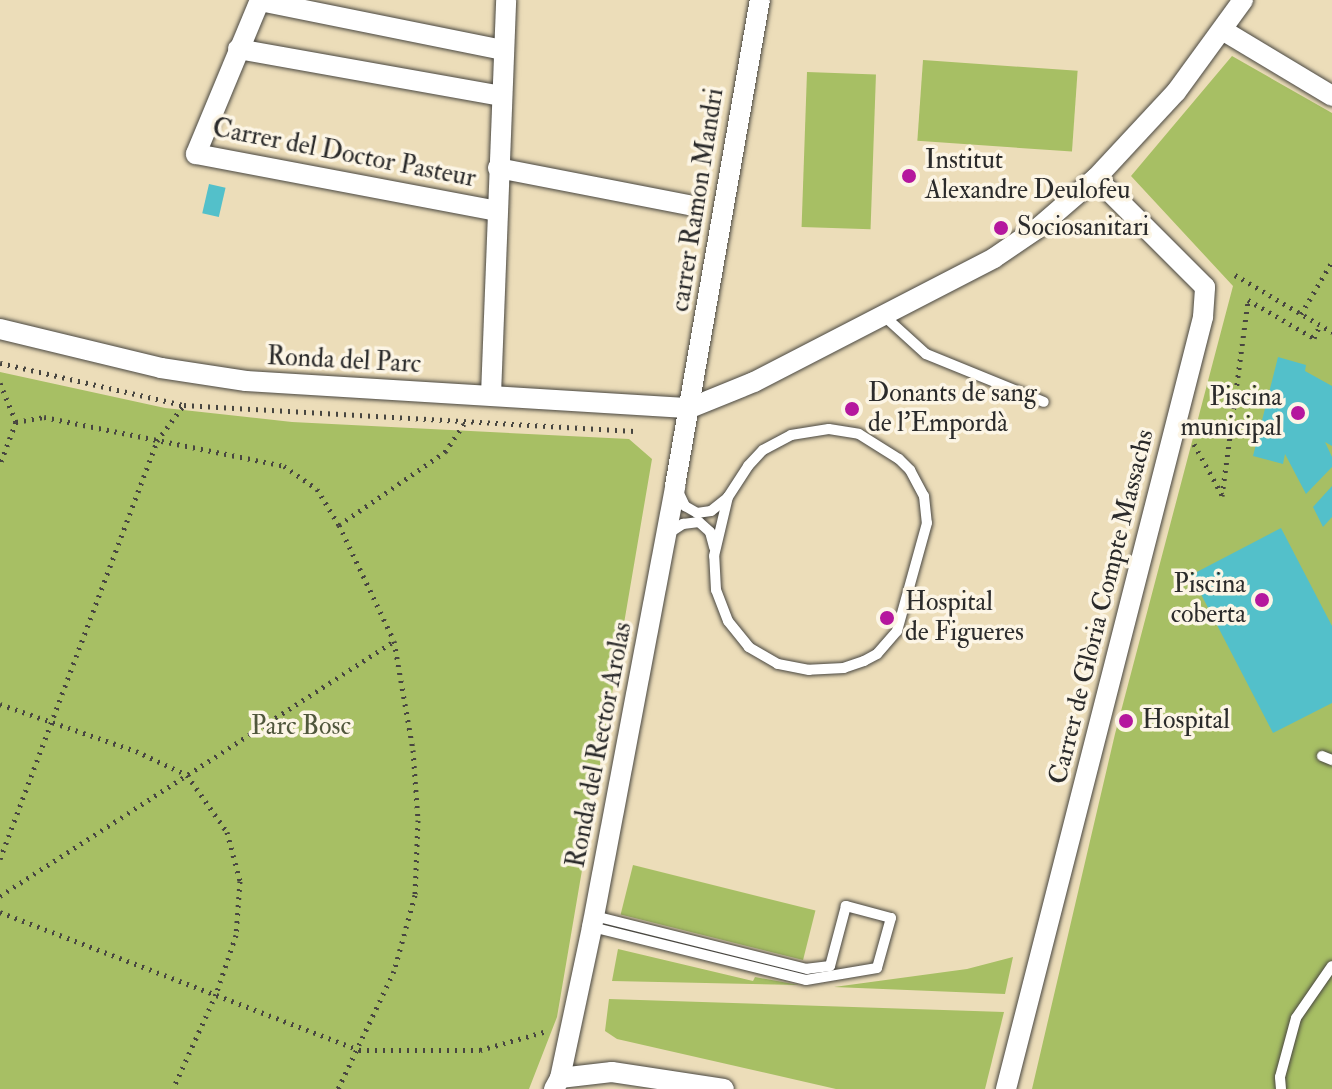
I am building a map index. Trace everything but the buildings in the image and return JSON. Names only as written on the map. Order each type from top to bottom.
[{"type":"street","name":"Carrer del Doctor Pasteur","points":[[497,211],[196,154],[260,0],[504,50]]},
{"type":"street","name":"Carrer del Doctor Pasteur","points":[[491,395],[506,0]]},
{"type":"street","name":"carrer Ramon Mandri","points":[[690,408],[760,0]]},
{"type":"street","points":[[690,408],[754,382],[994,258],[1038,228],[1096,178],[1176,92],[1224,31],[1243,0]]},
{"type":"street","points":[[1224,31],[1332,96]]},
{"type":"street","points":[[238,49],[501,96]]},
{"type":"street","name":"Carrer del Doctor Pasteur","points":[[498,168],[688,205]]},
{"type":"street","name":"Carrer de Glòria Compte Massachs","points":[[1006,1089],[1203,317],[1205,287],[1096,178]]},
{"type":"street","name":"Ronda del Parc","points":[[0,329],[161,368],[246,381],[690,408]]},
{"type":"street","name":"Ronda del Rector Arolas","points":[[557,1084],[593,921],[690,408]]},
{"type":"street","points":[[557,1084],[612,1072],[724,1089]]},
{"type":"lane","points":[[883,315],[926,354],[1044,402]]},
{"type":"lane","points":[[665,537],[683,524],[699,522],[710,532],[715,552],[716,590],[728,621],[749,647],[778,664],[809,670],[844,668],[877,654],[897,631],[927,523],[924,496],[910,470],[877,444],[842,430],[806,432],[763,450],[728,497],[711,511],[697,513],[685,506],[675,486]]},
{"type":"lane","points":[[715,552],[728,497]]},
{"type":"lane","points":[[846,906],[891,918],[877,968],[806,980],[593,921],[807,969],[830,966],[846,906]]},
{"type":"lane","points":[[1281,1089],[1280,1077],[1296,1018],[1332,966]]},
{"type":"path","points":[[1301,314],[1332,262]]},
{"type":"path","points":[[1235,275],[1332,332]]},
{"type":"path","points":[[1197,449],[1222,496],[1248,300],[1314,338],[1320,325]]},
{"type":"path","points":[[0,383],[16,422],[0,464]]},
{"type":"path","points":[[0,859],[157,441],[184,405]]},
{"type":"path","points":[[16,422],[44,417],[284,466],[317,489],[339,525],[394,641],[413,750],[418,820],[415,895],[394,971],[338,1089]]},
{"type":"path","points":[[339,525],[445,452],[465,423]]},
{"type":"path","points":[[0,896],[394,641]]},
{"type":"path","points":[[0,704],[136,751],[187,775],[227,832],[240,881],[236,935],[216,994],[173,1089]]},
{"type":"path","points":[[0,912],[359,1050],[480,1050],[560,1028]]},
{"type":"green space","points":[[1232,56],[1332,113],[1332,1089],[1032,1089],[1115,734],[1233,286],[1131,176]]},
{"type":"green space","points":[[923,60],[1078,71],[1072,152],[917,141]]},
{"type":"green space","points":[[807,72],[876,74],[871,229],[802,227]]},
{"type":"green space","name":"Parc Bosc","points":[[0,372],[165,408],[292,422],[629,439],[652,459],[557,1017],[529,1089],[0,1089]]},
{"type":"green space","points":[[633,865],[815,910],[803,960],[621,914]]},
{"type":"green space","points":[[618,949],[753,981],[755,977],[799,985],[612,981]]},
{"type":"green space","points":[[1013,957],[1005,994],[834,987],[967,969]]},
{"type":"green space","points":[[609,999],[1004,1012],[985,1089],[836,1089],[617,1039],[605,1031]]},
{"type":"water","points":[[209,184],[226,188],[219,217],[202,213]]},
{"type":"water","name":"Piscina municipal","points":[[1278,357],[1306,365],[1305,371],[1332,386],[1332,446],[1325,442],[1332,457],[1332,467],[1306,494],[1285,454],[1283,464],[1253,456]]},
{"type":"water","points":[[1332,486],[1332,517],[1323,527],[1313,507]]},
{"type":"water","name":"Piscina coberta","points":[[1281,528],[1332,626],[1332,703],[1273,733],[1191,575]]},
{"type":"place","name":"Institut Alexandre Deulofeu","points":[[909,176]]},
{"type":"place","name":"Sociosanitari","points":[[1001,228]]},
{"type":"place","name":"Donants de sang de l'Empordà","points":[[852,409]]},
{"type":"place","name":"Piscina municipal","points":[[1298,413]]},
{"type":"place","name":"Piscina coberta","points":[[1262,600]]},
{"type":"place","name":"Hospital de Figueres","points":[[887,618]]},
{"type":"place","name":"Hospital","points":[[1126,721]]}]
